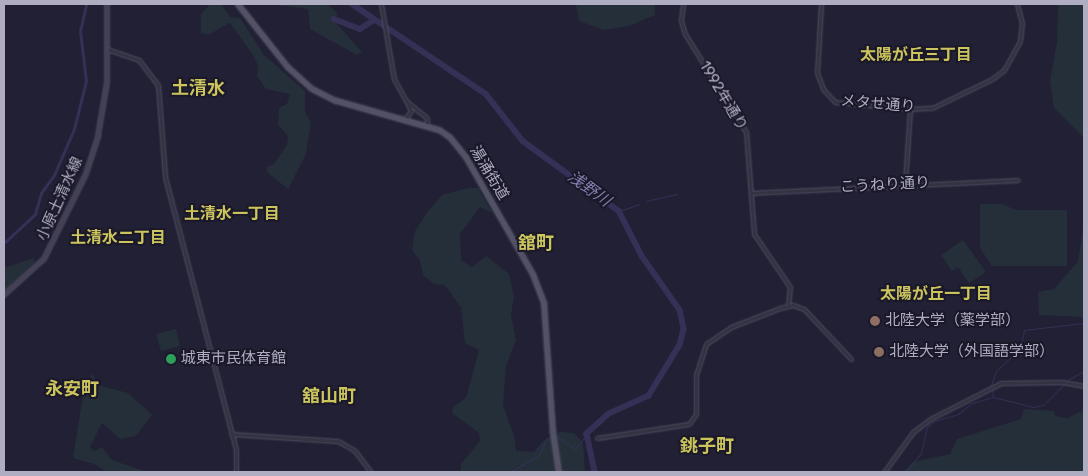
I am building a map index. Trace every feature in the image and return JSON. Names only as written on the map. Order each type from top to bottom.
[{"type":"main road","name":"小原土清水線","points":[[4,295],[44,259],[86,174],[102,115],[108,49],[107,4]]},
{"type":"main road","name":"湯涌街道","points":[[238,4],[302,82],[335,100],[428,126],[450,137],[466,157],[540,290],[547,322],[553,432],[559,472]]},
{"type":"street","points":[[381,4],[394,79],[411,111],[404,120]]},
{"type":"street","name":"1992年通り","points":[[683,4],[681,21],[686,34],[746,132],[754,234],[790,288],[788,305]]},
{"type":"street","name":"メタせ通り","points":[[821,4],[817,73],[822,89],[835,102],[910,109],[932,108],[992,79],[1004,70],[1020,40],[1022,23],[1016,4]]},
{"type":"street","points":[[108,49],[139,60],[158,85],[165,177],[238,459],[236,472]]},
{"type":"street","points":[[406,101],[427,118],[428,126]]},
{"type":"street","points":[[905,184],[910,109]]},
{"type":"street","name":"こうねり通り","points":[[751,193],[905,184],[1018,180]]},
{"type":"street","points":[[596,438],[689,424],[696,414],[696,375],[706,344],[731,327],[788,305],[804,309],[851,359]]},
{"type":"street","points":[[884,472],[913,432],[930,419],[1001,383],[1062,382],[1084,386]]},
{"type":"street","points":[[231,434],[338,441],[355,450],[371,472]]},
{"type":"shaded area","points":[[210,4],[221,4],[230,17],[240,18],[264,55],[305,91],[305,111],[311,123],[306,154],[288,189],[267,172],[267,167],[274,164],[287,145],[288,136],[278,125],[279,108],[287,104],[290,94],[266,89],[257,76],[258,65],[253,55],[230,23],[208,35],[201,33],[201,14]]},
{"type":"shaded area","points":[[269,4],[327,4],[337,13],[336,23],[362,52],[357,55],[310,29],[308,9]]},
{"type":"shaded area","points":[[576,4],[655,4],[655,15],[629,26],[604,30],[579,21]]},
{"type":"shaded area","points":[[1058,4],[1084,4],[1084,138],[1054,108],[1050,81],[1057,42]]},
{"type":"shaded area","points":[[468,188],[478,188],[492,213],[480,207],[460,234],[461,260],[472,267],[486,256],[509,274],[514,296],[511,315],[516,340],[506,366],[503,405],[514,436],[516,451],[534,452],[542,442],[560,432],[574,433],[583,443],[585,472],[461,472],[461,464],[480,441],[479,433],[452,413],[453,407],[466,398],[479,350],[465,343],[461,308],[445,285],[434,284],[423,275],[420,260],[412,250],[415,231],[428,211],[442,195]]},
{"type":"shaded area","points":[[980,204],[1002,204],[1016,210],[1067,210],[1067,266],[992,266],[980,248]]},
{"type":"shaded area","points":[[1084,222],[1084,317],[1039,315],[1038,292],[1054,289],[1078,261]]},
{"type":"shaded area","points":[[963,240],[986,272],[969,283],[958,267],[952,271],[941,255]]},
{"type":"shaded area","points":[[34,258],[34,263],[4,291],[4,268]]},
{"type":"shaded area","points":[[176,329],[180,346],[161,351],[156,334]]},
{"type":"shaded area","points":[[93,374],[98,385],[128,393],[152,415],[136,436],[120,439],[102,423],[90,447],[94,451],[102,447],[112,460],[147,472],[107,472],[94,464],[73,458],[85,382]]},
{"type":"shaded area","points":[[1024,409],[1054,411],[1055,416],[1067,418],[1084,410],[1084,472],[903,472],[913,462],[950,454],[957,439],[1021,419]]},
{"type":"waterway","points":[[5,242],[35,214],[41,193],[54,175],[74,129],[86,81],[80,31],[86,4]]},
{"type":"waterway","name":"浅野川","points":[[352,4],[486,94],[523,141],[619,211],[642,256],[680,310],[684,329],[680,345],[649,396],[609,414],[587,434],[595,472]]},
{"type":"waterway","points":[[334,19],[360,29],[374,20]]},
{"type":"waterway","points":[[646,201],[677,194]]},
{"type":"waterway","points":[[619,211],[639,204]]},
{"type":"waterway","points":[[991,386],[996,371],[1020,349],[1024,330],[1084,323]]},
{"type":"waterway","points":[[906,472],[921,453],[927,427],[934,421],[958,414],[972,403],[993,397],[1033,407],[1043,405],[1069,379],[1084,371]]},
{"type":"waterway","points":[[992,389],[993,397]]},
{"type":"waterway","points":[[556,436],[575,449],[587,434]]},
{"type":"waterway","points":[[510,472],[539,455],[546,439],[552,436]]},
{"type":"place","name":"北陸大学（薬学部）","points":[[875,321]]},
{"type":"place","name":"北陸大学（外国語学部）","points":[[879,352]]},
{"type":"place","name":"城東市民体育館","points":[[171,359]]},
{"type":"district","name":"太陽が丘三丁目","points":[[916,55]]},
{"type":"district","name":"土清水","points":[[198,88]]},
{"type":"district","name":"土清水一丁目","points":[[232,214]]},
{"type":"district","name":"土清水二丁目","points":[[118,238]]},
{"type":"district","name":"舘町","points":[[536,243]]},
{"type":"district","name":"太陽が丘一丁目","points":[[936,294]]},
{"type":"district","name":"永安町","points":[[72,389]]},
{"type":"district","name":"舘山町","points":[[329,396]]},
{"type":"district","name":"銚子町","points":[[707,446]]}]
